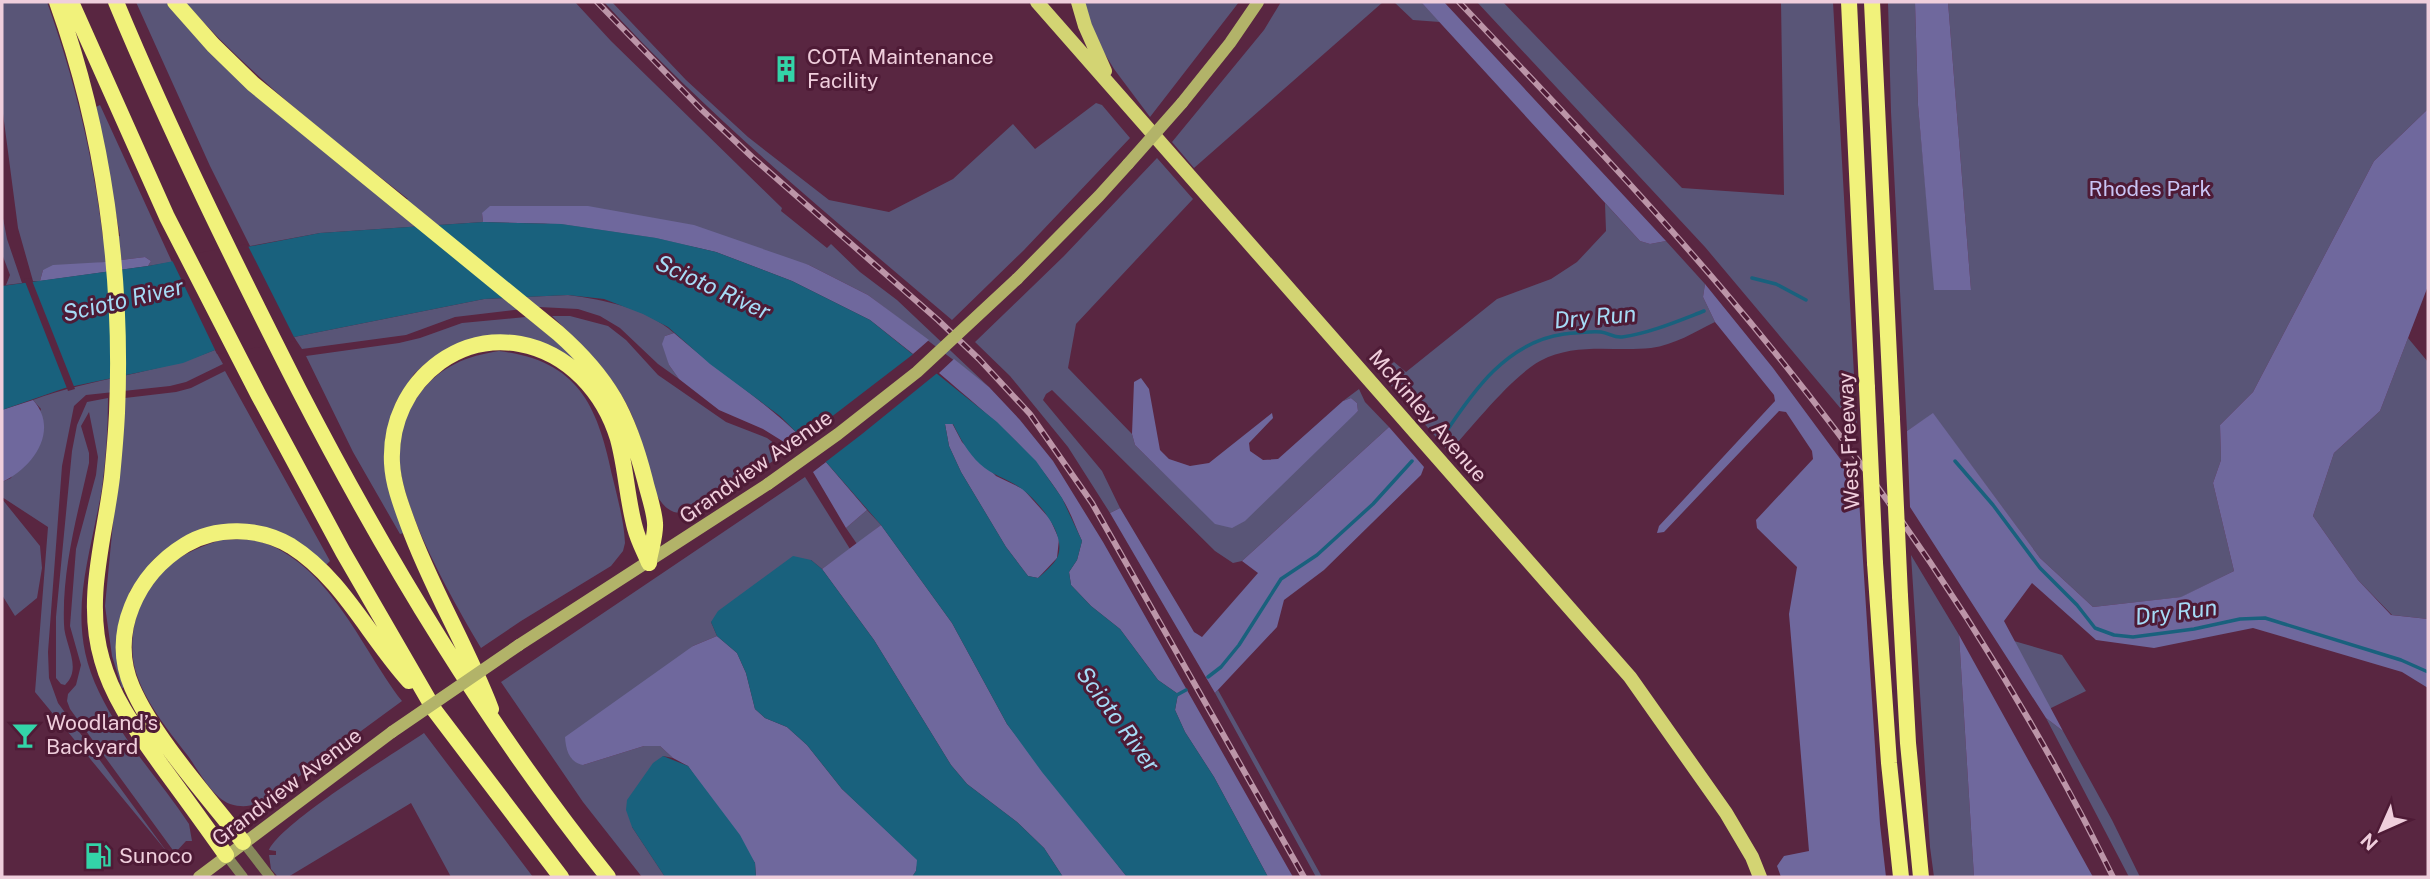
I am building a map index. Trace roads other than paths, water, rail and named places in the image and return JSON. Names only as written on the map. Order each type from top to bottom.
[{"type":"highway","points":[[57,2],[69,33],[93,126],[112,236],[117,322],[117,412],[112,477],[99,552],[94,615],[101,657],[110,687],[132,723],[226,855]]},
{"type":"highway","points":[[71,2],[167,217],[349,563],[435,711]]},
{"type":"highway","points":[[116,2],[159,105],[267,329],[376,535],[457,669],[502,737],[608,877]]},
{"type":"highway","points":[[175,2],[213,45],[253,83],[558,333],[600,376],[616,399],[636,446],[655,523],[649,563]]},
{"type":"highway","name":"West Freeway","points":[[1849,2],[1875,563],[1889,763],[1901,877]]},
{"type":"highway","name":"West Freeway","points":[[1872,2],[1908,743],[1921,877]]},
{"type":"highway","points":[[502,737],[475,668],[447,615],[417,547],[397,493],[392,464],[393,437],[399,414],[410,391],[420,379],[458,351],[493,342],[510,342],[544,351],[575,370],[598,397],[618,440],[635,530],[649,563]]},
{"type":"highway","points":[[243,842],[164,740],[132,686],[125,649],[129,611],[146,580],[161,562],[192,540],[231,531],[270,536],[289,545],[322,570],[389,660],[435,711],[561,877]]},
{"type":"main road","name":"McKinley Avenue","points":[[1037,2],[1630,677],[1726,813],[1752,857],[1760,877]]},
{"type":"main road","points":[[1078,2],[1085,26],[1113,88]]},
{"type":"main road","name":"Grandview Avenue","points":[[199,877],[391,732],[519,645],[768,484],[917,372],[1017,279],[1128,164],[1182,103],[1230,43],[1258,2]]},
{"type":"street","points":[[243,842],[270,877]]},
{"type":"street","points":[[226,855],[243,877]]},
{"type":"water","name":"Scioto River","points":[[483,222],[561,224],[656,238],[716,252],[792,281],[870,320],[997,422],[1036,461],[1062,498],[1082,541],[1077,560],[1069,572],[1071,585],[1091,606],[1120,629],[1158,680],[1178,694],[1175,710],[1185,732],[1214,777],[1268,877],[1127,877],[1007,724],[952,623],[881,525],[826,462],[780,416],[710,364],[668,327],[604,299],[568,295],[484,299],[215,350],[183,363],[65,388],[2,410],[2,286],[148,266],[320,233]],"holes":[[[945,424],[953,424],[961,440],[980,464],[1022,489],[1050,520],[1059,540],[1059,549],[1055,561],[1038,578],[1028,576],[1006,547],[961,472],[949,446]]]},
{"type":"water","points":[[793,556],[811,560],[822,569],[874,640],[951,765],[967,784],[1017,822],[1044,848],[1063,877],[912,877],[916,871],[917,860],[842,789],[807,745],[787,727],[765,718],[755,709],[746,673],[737,653],[717,636],[711,622],[718,611]]},
{"type":"water","points":[[663,756],[688,766],[740,835],[755,863],[756,877],[665,877],[632,827],[626,810],[627,800],[653,763]]},
{"type":"waterway","name":"Dry Run","points":[[1752,278],[1776,284],[1806,300]]},
{"type":"waterway","name":"Dry Run","points":[[1444,435],[1493,371],[1525,347],[1564,334],[1597,332],[1619,337],[1632,335],[1704,311]]},
{"type":"waterway","name":"Dry Run","points":[[1208,677],[1221,667],[1239,645],[1281,579],[1317,555],[1373,504],[1412,461]]},
{"type":"waterway","name":"Dry Run","points":[[1955,461],[1993,505],[2040,568],[2077,605],[2095,628],[2114,635],[2133,637],[2194,629],[2240,619],[2265,618],[2401,660],[2428,672]]},
{"type":"waterway","name":"Dry Run","points":[[1175,696],[1186,690]]},
{"type":"railway","points":[[597,2],[701,109],[938,320],[1030,414],[1092,503],[1304,877]]},
{"type":"railway","points":[[1459,2],[1692,254],[1834,428],[1886,499],[1984,646],[2030,722],[2113,877]]},
{"type":"place","name":"COTA Maintenance Facility","points":[[786,69]]},
{"type":"place","name":"Woodland’s Backyard","points":[[25,735]]},
{"type":"place","name":"Sunoco","points":[[98,856]]},
{"type":"park label","name":"Rhodes Park","points":[[2150,189]]}]
